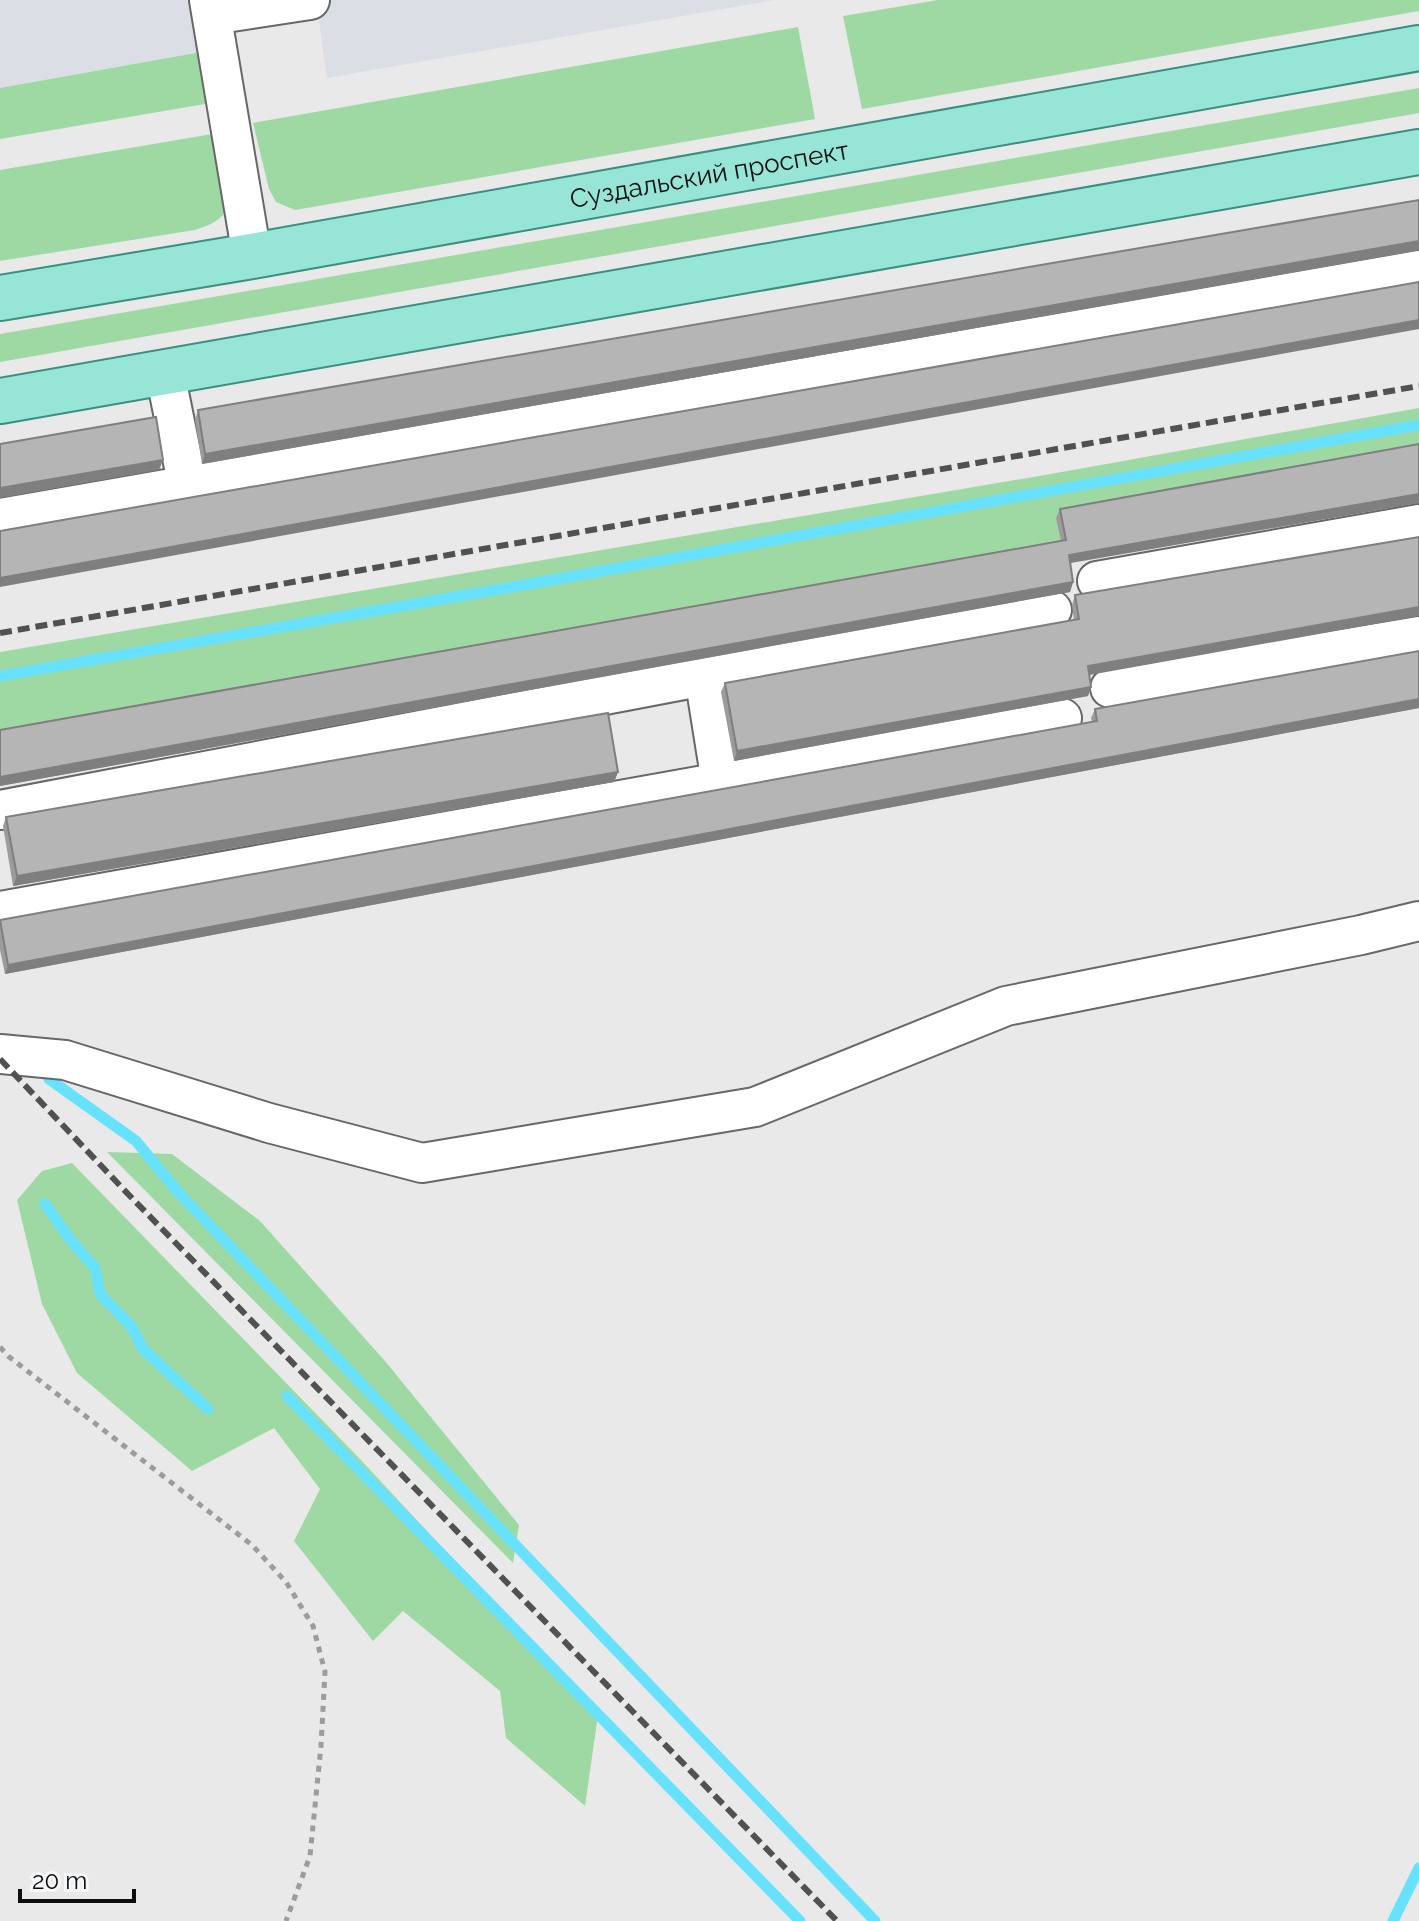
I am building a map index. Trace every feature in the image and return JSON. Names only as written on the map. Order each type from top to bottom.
[{"type":"main road","name":"Суздальский проспект","points":[[0,298],[1419,48]]},
{"type":"main road","points":[[0,401],[1419,152]]},
{"type":"street","points":[[252,256],[210,8],[310,0]]},
{"type":"street","points":[[0,518],[1419,270]]},
{"type":"street","points":[[165,373],[188,487]]},
{"type":"street","points":[[1097,581],[1419,524]]},
{"type":"street","points":[[0,810],[1052,610]]},
{"type":"street","points":[[1110,688],[1419,636]]},
{"type":"street","points":[[704,676],[721,782]]},
{"type":"street","points":[[0,911],[1062,718]]},
{"type":"street","points":[[0,1054],[65,1060],[269,1123],[422,1163],[755,1107],[1006,1006],[1419,921]]},
{"type":"path","points":[[0,1347],[252,1545],[286,1582],[313,1626],[325,1672],[321,1746],[310,1856],[286,1921]]},
{"type":"shaded area","points":[[0,0],[192,0],[201,52],[0,88]]},
{"type":"shaded area","points":[[316,0],[774,0],[327,78]]},
{"type":"green space","points":[[938,0],[1419,0],[1419,11],[862,109],[843,16]]},
{"type":"green space","points":[[798,27],[815,119],[295,210],[276,202],[269,189],[253,123]]},
{"type":"green space","points":[[201,52],[211,103],[0,139],[0,88]]},
{"type":"green space","points":[[1419,88],[1419,113],[0,362],[0,334]]},
{"type":"green space","points":[[218,133],[227,175],[228,197],[223,215],[213,222],[195,230],[0,261],[0,170]]},
{"type":"green space","points":[[1419,408],[1419,453],[1063,549],[0,739],[0,652],[1045,475]]},
{"type":"green space","points":[[107,1152],[172,1154],[260,1221],[385,1361],[519,1525],[513,1563]]},
{"type":"green space","points":[[72,1163],[360,1459],[598,1715],[585,1806],[506,1738],[500,1691],[403,1611],[373,1641],[294,1541],[320,1489],[274,1428],[192,1471],[77,1373],[42,1304],[17,1200],[42,1171]]},
{"type":"building","points":[[1419,200],[1419,241],[205,454],[198,410]]},
{"type":"building","points":[[1419,282],[1419,320],[0,578],[0,531]]},
{"type":"building","points":[[156,417],[163,460],[0,488],[0,444]]},
{"type":"building","points":[[1419,444],[1419,494],[1069,555],[1073,582],[0,777],[0,730],[1066,540],[1060,509]]},
{"type":"building","points":[[1419,537],[1419,607],[1088,666],[1091,687],[737,751],[725,683],[1079,619],[1075,595]]},
{"type":"building","points":[[1419,651],[1419,699],[8,965],[0,920],[1097,721],[1095,709]]},
{"type":"building","points":[[608,713],[618,772],[17,876],[6,817]]},
{"type":"waterway","points":[[0,676],[1419,425]]},
{"type":"waterway","points":[[49,1079],[136,1141],[179,1193],[875,1921]]},
{"type":"waterway","points":[[45,1204],[95,1268],[100,1294],[132,1327],[143,1349],[208,1409]]},
{"type":"waterway","points":[[287,1396],[800,1921]]},
{"type":"waterway","points":[[1393,1921],[1419,1868]]},
{"type":"railway","points":[[0,633],[1419,386]]},
{"type":"railway","points":[[0,1059],[837,1921]]}]
